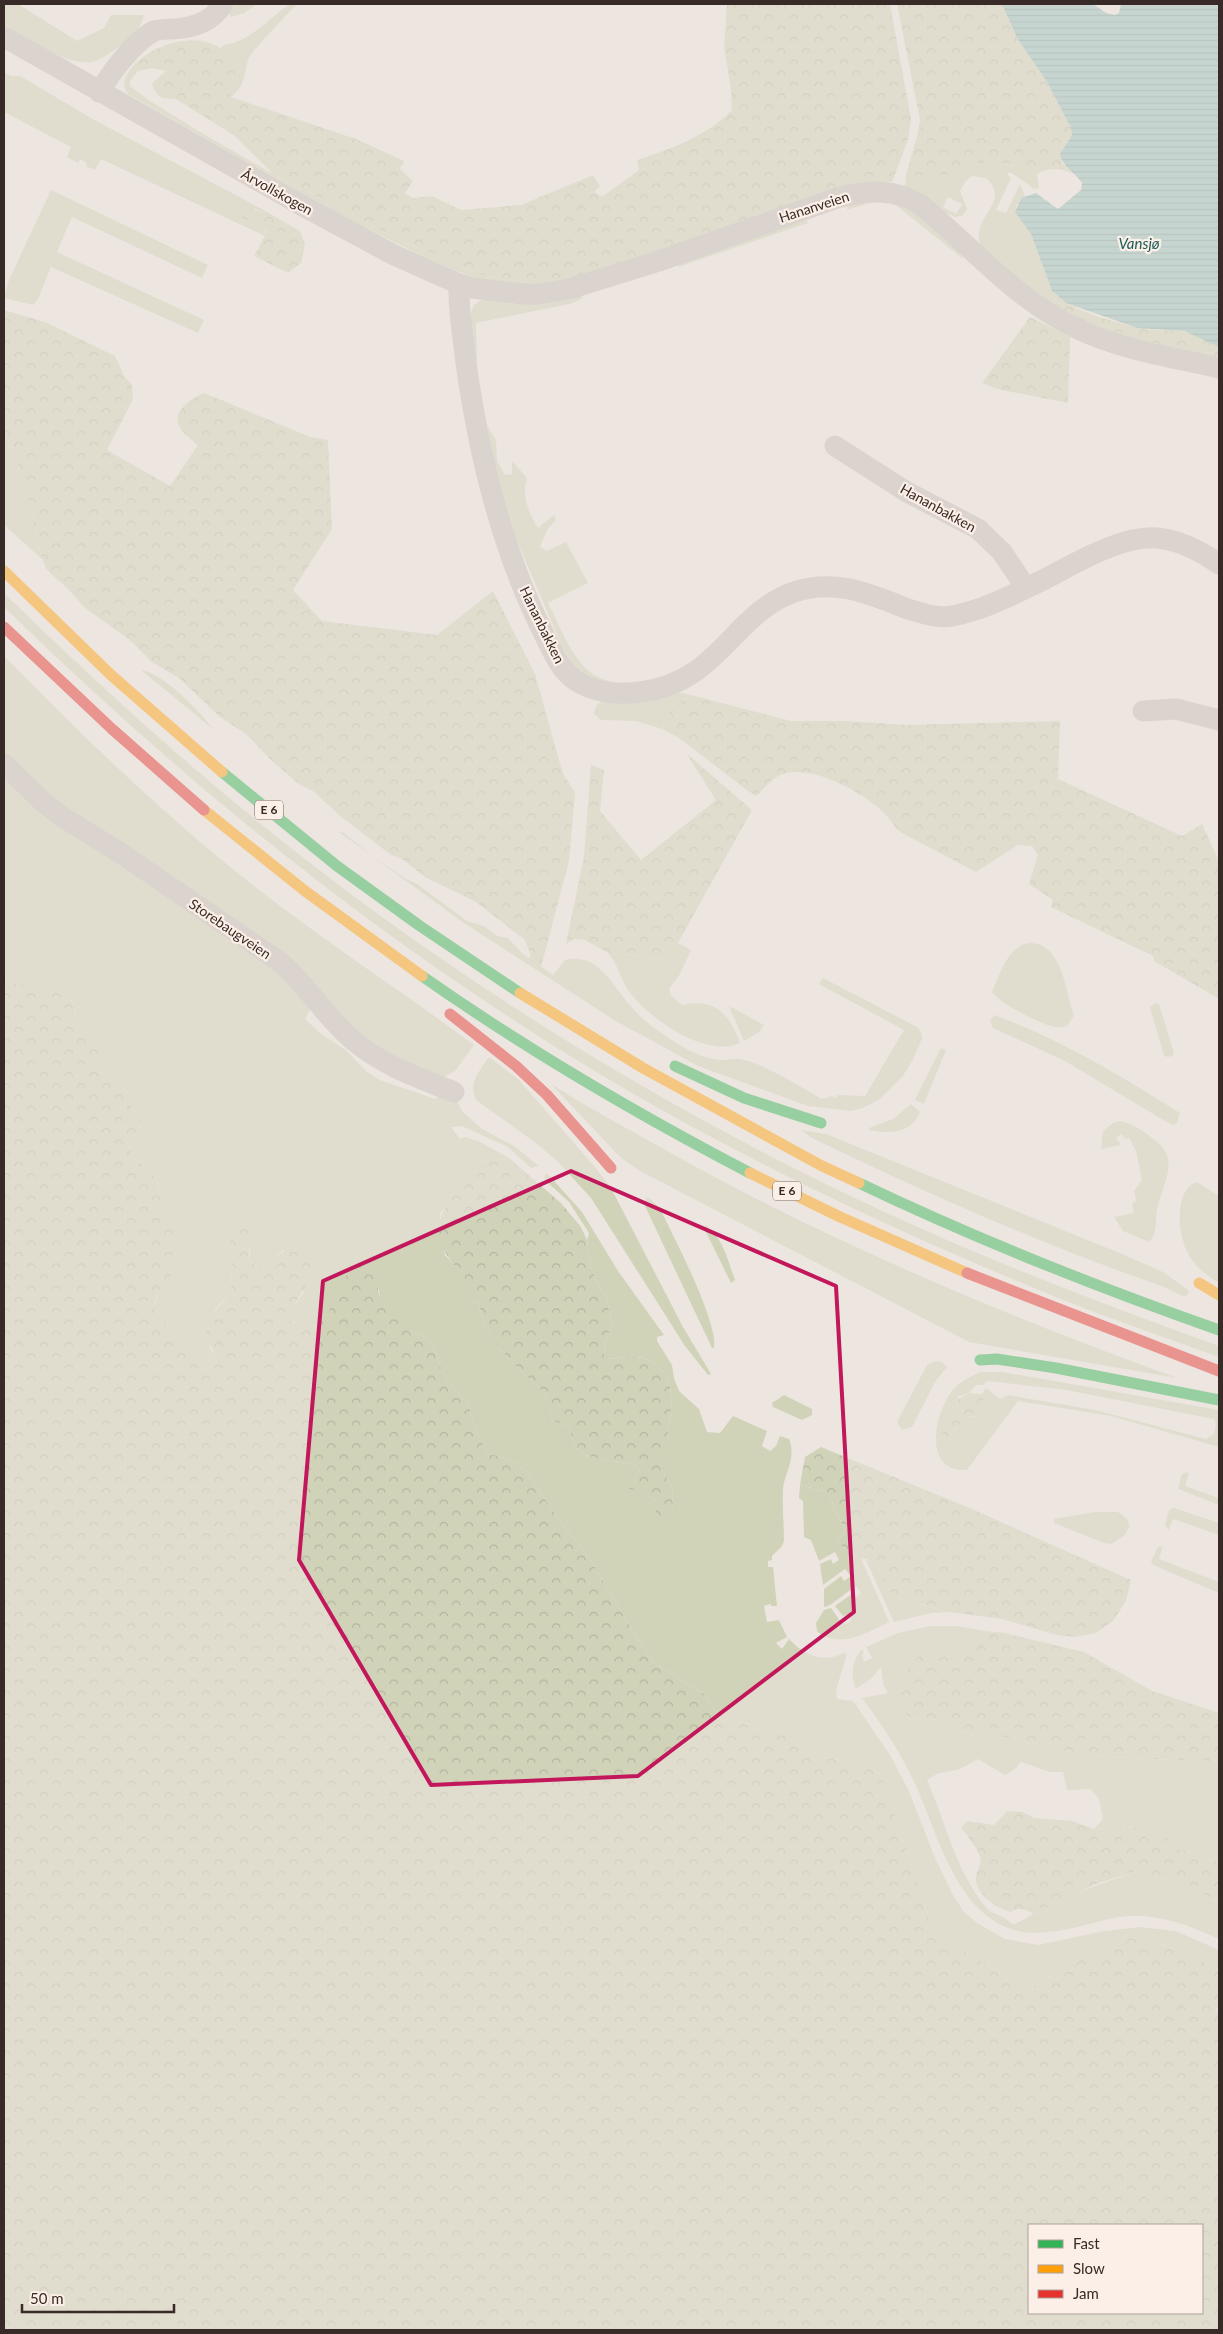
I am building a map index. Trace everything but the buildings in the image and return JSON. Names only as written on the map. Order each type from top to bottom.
[{"type":"highway","name":"E 6","points":[[4,571],[111,675],[216,767],[337,866],[420,926],[530,1000],[642,1068],[822,1166],[932,1218],[1154,1307],[1219,1330]]},
{"type":"highway","name":"E 6","points":[[4,627],[119,737],[181,791],[312,897],[386,950],[533,1048],[715,1155],[810,1202],[972,1277],[1046,1307],[1219,1371]]},
{"type":"highway","name":"E 6","points":[[386,950],[401,974]]},
{"type":"highway","points":[[530,1000],[553,1001]]},
{"type":"highway","points":[[438,1005],[508,1060],[547,1095],[611,1168]]},
{"type":"highway","points":[[666,1062],[744,1098],[821,1123]]},
{"type":"highway","points":[[1199,1283],[1219,1295]]},
{"type":"highway","points":[[980,1360],[997,1359],[1056,1368],[1219,1400]]},
{"type":"street","points":[[99,92],[134,46],[145,36],[157,30],[188,28],[204,22],[217,14],[223,4]]},
{"type":"street","name":"Årvollskogen","points":[[4,37],[303,206],[394,254],[458,284]]},
{"type":"street","name":"Hananveien","points":[[458,284],[522,294],[538,294],[569,289],[659,261],[837,198],[858,192],[891,192],[912,199],[922,205],[1008,284],[1042,308],[1074,327],[1132,348],[1219,368]]},
{"type":"street","name":"Hananbakken","points":[[458,284],[459,307],[470,392],[491,495],[534,614],[561,666],[574,680],[592,689],[611,693],[640,692],[667,687],[690,677],[709,662],[772,603],[789,594],[807,588],[829,585],[853,588],[920,613],[948,617],[984,609],[1081,558],[1118,545],[1145,539],[1158,538],[1181,544],[1219,564]]},
{"type":"street","name":"Hananbakken","points":[[835,446],[907,492],[978,529],[1002,552],[1026,588]]},
{"type":"street","points":[[1143,712],[1176,709],[1219,720]]},
{"type":"street","name":"Storebaugveien","points":[[4,764],[42,801],[61,816],[122,854],[280,962],[299,978],[354,1041],[399,1070],[454,1092]]},
{"type":"highlighted area","points":[[571,1171],[836,1286],[854,1612],[638,1776],[431,1785],[299,1560],[323,1281]]},
{"type":"green space","points":[[4,4],[18,4],[77,41],[104,28],[111,15],[144,15],[138,29],[124,44],[98,60],[85,62],[73,60],[48,51],[4,25]]},
{"type":"green space","points":[[235,4],[257,4],[244,13],[231,17],[229,13]]},
{"type":"green space","points":[[290,4],[297,4],[252,53],[241,86],[231,97],[230,88],[232,80],[242,67],[221,48],[223,45],[242,39],[259,29]]},
{"type":"green space","points":[[727,4],[890,4],[911,119],[908,140],[892,182],[855,183],[598,271],[569,280],[536,284],[482,275],[402,241],[273,174],[235,136],[176,99],[162,98],[154,90],[152,83],[166,71],[152,68],[138,71],[134,65],[152,51],[175,42],[200,41],[222,49],[242,67],[232,80],[230,88],[231,97],[356,139],[404,161],[400,169],[413,181],[405,193],[413,198],[432,196],[461,210],[521,205],[593,175],[600,186],[594,192],[602,197],[639,170],[637,160],[688,141],[711,127],[732,110],[731,89],[724,47]]},
{"type":"green space","points":[[897,4],[1002,4],[1017,38],[1047,82],[1071,128],[1072,135],[1062,151],[1062,163],[1072,173],[1054,169],[1037,174],[1008,163],[977,163],[959,175],[906,175],[920,120]]},
{"type":"green space","points":[[134,65],[138,71],[130,81],[130,86],[150,101],[200,132],[273,174],[402,241],[482,275],[536,284],[497,283],[476,279],[432,261],[338,214],[128,94],[124,83],[126,76]]},
{"type":"green space","points":[[4,72],[11,76],[20,76],[98,122],[262,209],[261,212],[254,208],[266,229],[265,236],[101,159],[95,170],[86,166],[87,163],[80,159],[78,163],[67,157],[71,147],[4,112]]},
{"type":"green space","points":[[977,163],[1008,163],[1037,174],[1039,188],[1034,189],[1009,172],[1007,174],[1011,178],[996,210],[1006,213],[1020,184],[1025,196],[1021,198],[1016,207],[1031,234],[1052,291],[1057,296],[1051,305],[982,249],[979,238],[981,226],[992,206],[995,193],[986,178],[972,176],[965,182],[960,191],[967,209],[963,215],[956,217],[948,214],[905,186],[906,175],[959,175]],"holes":[[[948,197],[962,204],[956,214],[943,207]]]},
{"type":"green space","points":[[51,190],[208,265],[202,278],[72,217],[57,252],[204,320],[198,333],[51,267],[38,299],[33,305],[4,298],[9,280]]},
{"type":"green space","points":[[859,199],[881,200],[847,210],[848,203]]},
{"type":"green space","points":[[885,200],[896,202],[914,211],[954,246],[963,259],[897,206]]},
{"type":"green space","points":[[246,207],[261,212],[262,209],[300,231],[305,244],[301,263],[288,273],[254,256],[267,232],[266,229],[241,217]]},
{"type":"green space","points":[[806,218],[808,223],[678,267],[678,262]]},
{"type":"green space","points":[[582,294],[582,299],[569,304],[476,323],[477,366],[470,328],[470,318],[476,303],[483,300],[494,300],[513,304],[530,303]]},
{"type":"green space","points":[[1057,296],[1064,302],[1088,313],[1117,322],[1154,330],[1180,331],[1198,336],[1219,347],[1219,359],[1154,344],[1091,324],[1051,305]]},
{"type":"green space","points":[[4,310],[45,322],[115,356],[124,376],[132,385],[133,399],[107,450],[170,486],[198,445],[182,431],[178,422],[178,416],[188,402],[204,393],[310,437],[328,440],[332,529],[293,590],[322,621],[437,635],[493,591],[535,674],[563,774],[575,792],[569,861],[541,967],[528,959],[531,956],[525,940],[476,902],[425,877],[402,859],[391,855],[339,815],[313,791],[300,785],[271,760],[246,734],[220,717],[179,678],[152,662],[131,641],[84,607],[47,570],[42,559],[24,482],[4,430]]},
{"type":"green space","points":[[1030,317],[1070,337],[1068,403],[997,389],[982,383]]},
{"type":"green space","points":[[487,425],[496,440],[497,461],[505,475],[512,474],[512,461],[527,478],[525,498],[538,528],[554,515],[556,520],[547,530],[540,547],[547,551],[566,542],[588,583],[548,603],[565,638],[579,661],[598,677],[610,681],[608,687],[576,672],[561,644],[514,534],[497,480]]},
{"type":"green space","points":[[4,430],[24,482],[42,559],[4,525]]},
{"type":"green space","points":[[4,593],[130,712],[262,825],[410,937],[564,1039],[643,1087],[724,1132],[806,1174],[889,1214],[971,1250],[1094,1300],[1219,1346],[1219,1357],[1063,1300],[872,1217],[759,1162],[655,1106],[554,1046],[456,982],[360,913],[267,841],[177,766],[89,688],[4,607]]},
{"type":"green space","points":[[4,656],[146,794],[221,859],[299,920],[474,1045],[455,1071],[444,1077],[418,1074],[344,1024],[54,802],[14,765],[4,752]]},
{"type":"green space","points":[[141,670],[160,678],[181,694],[214,730]]},
{"type":"green space","points":[[677,692],[691,695],[671,708],[662,729],[636,721],[601,720],[594,714],[596,706],[602,701]]},
{"type":"green space","points":[[691,695],[791,721],[846,721],[907,725],[1060,721],[1058,779],[1182,836],[1202,824],[1219,861],[1219,999],[1154,961],[1153,956],[1051,907],[1053,900],[1029,884],[1038,855],[1032,846],[1018,845],[976,872],[900,832],[885,814],[863,796],[822,776],[795,772],[783,774],[772,780],[756,796],[679,738],[662,729],[671,708]]},
{"type":"green space","points":[[686,753],[752,810],[669,959],[608,953],[585,940],[574,939],[566,944],[584,856],[591,765],[604,770],[600,811],[641,860],[716,800]]},
{"type":"green space","points":[[4,778],[269,960],[307,1002],[310,1010],[305,1019],[320,1033],[346,1050],[367,1072],[380,1080],[435,1099],[442,1094],[456,1100],[463,1112],[482,1129],[514,1146],[539,1166],[531,1168],[508,1147],[462,1126],[451,1127],[460,1139],[465,1137],[478,1141],[509,1158],[481,1161],[440,1214],[445,1255],[466,1277],[465,1293],[479,1304],[489,1332],[497,1344],[506,1356],[549,1398],[549,1410],[552,1420],[569,1427],[578,1449],[589,1456],[637,1465],[639,1472],[634,1479],[643,1491],[657,1502],[657,1508],[673,1510],[672,1488],[660,1466],[666,1450],[671,1406],[668,1381],[658,1367],[640,1357],[604,1359],[605,1343],[612,1325],[606,1296],[597,1283],[591,1267],[587,1240],[589,1233],[569,1202],[546,1181],[544,1176],[547,1173],[582,1212],[618,1271],[664,1335],[657,1337],[657,1341],[672,1365],[679,1391],[699,1409],[707,1432],[720,1433],[733,1416],[767,1431],[762,1446],[770,1451],[776,1446],[780,1436],[789,1439],[792,1453],[783,1489],[784,1541],[782,1546],[772,1556],[772,1560],[768,1561],[768,1567],[773,1567],[777,1606],[771,1606],[771,1604],[764,1606],[767,1622],[779,1620],[787,1637],[776,1643],[782,1649],[789,1639],[807,1653],[821,1658],[828,1658],[843,1653],[847,1654],[836,1690],[837,1699],[853,1701],[890,1755],[909,1791],[935,1858],[953,1895],[964,1912],[977,1923],[1005,1939],[1038,1945],[1104,1931],[1140,1927],[1176,1931],[1219,1950],[1219,1970],[1197,1958],[1166,1946],[1121,1938],[1111,1940],[1100,1952],[1066,1966],[1033,1985],[1022,1988],[964,1950],[938,1938],[932,1926],[881,1774],[865,1766],[820,1756],[800,1737],[750,1724],[721,1720],[704,1694],[655,1664],[639,1641],[587,1554],[559,1520],[527,1472],[511,1460],[487,1453],[474,1426],[468,1402],[454,1389],[442,1371],[433,1346],[423,1336],[408,1331],[390,1315],[380,1302],[379,1289],[339,1292],[330,1310],[317,1325],[305,1326],[290,1321],[293,1307],[304,1292],[283,1250],[271,1262],[257,1268],[248,1259],[251,1249],[229,1250],[232,1269],[230,1293],[215,1309],[210,1348],[215,1356],[206,1359],[196,1357],[154,1308],[167,1265],[175,1251],[162,1214],[159,1187],[151,1170],[136,1160],[126,1144],[143,1124],[132,1108],[130,1094],[94,1067],[111,1052],[82,1024],[77,1017],[72,1000],[4,981]]},
{"type":"green space","points":[[339,832],[344,833],[372,856],[406,879],[417,884],[467,921],[484,926],[497,936],[508,938],[523,954],[553,975],[565,960],[576,959],[595,965],[643,1019],[681,1046],[713,1059],[750,1061],[782,1076],[822,1099],[832,1096],[836,1098],[838,1095],[865,1096],[904,1030],[819,984],[823,978],[917,1027],[921,1032],[922,1039],[903,1076],[880,1099],[863,1108],[851,1111],[808,1106],[698,1066],[614,1020],[464,923]]},
{"type":"green space","points":[[678,943],[691,950],[680,974],[669,989],[671,995],[682,1005],[703,1004],[719,1010],[731,1023],[740,1043],[726,1046],[695,1041],[663,1023],[637,1001],[628,990],[608,953],[669,959]]},
{"type":"green space","points":[[1028,943],[1039,945],[1048,950],[1061,969],[1074,1016],[1067,1026],[1055,1027],[1031,1018],[1003,1002],[992,992],[1001,970],[1010,956],[1015,950]]},
{"type":"green space","points":[[4,981],[55,991],[72,1001],[77,1018],[111,1052],[94,1067],[130,1094],[132,1108],[143,1124],[126,1144],[136,1160],[151,1170],[159,1187],[162,1214],[177,1228],[175,1251],[167,1265],[171,1270],[170,1286],[157,1295],[154,1308],[196,1357],[206,1359],[215,1356],[207,1337],[205,1323],[230,1293],[232,1269],[229,1250],[233,1224],[246,1221],[253,1227],[248,1259],[257,1268],[291,1250],[308,1251],[312,1276],[293,1307],[290,1321],[305,1326],[317,1325],[323,1319],[336,1298],[350,1267],[364,1265],[373,1270],[381,1302],[408,1331],[423,1336],[433,1346],[442,1371],[454,1389],[468,1402],[474,1426],[487,1453],[511,1460],[527,1472],[559,1520],[587,1554],[639,1641],[655,1664],[704,1694],[721,1720],[750,1724],[800,1737],[820,1756],[865,1766],[881,1774],[932,1926],[938,1938],[964,1950],[1022,1988],[1033,1985],[1066,1966],[1100,1952],[1111,1940],[1121,1938],[1166,1946],[1197,1958],[1219,1970],[1219,2005],[1216,2011],[1219,2012],[1219,2330],[4,2330]]},
{"type":"green space","points":[[1156,1003],[1159,1004],[1174,1053],[1173,1056],[1167,1057],[1164,1055],[1150,1007]]},
{"type":"green space","points":[[729,1006],[764,1025],[759,1032],[744,1041]]},
{"type":"green space","points":[[994,1015],[1042,1035],[1090,1059],[1136,1086],[1180,1113],[1177,1123],[1173,1125],[1165,1121],[1065,1061],[993,1028],[990,1021]]},
{"type":"green space","points":[[941,1048],[946,1050],[924,1104],[915,1100]]},
{"type":"green space","points":[[489,1057],[519,1080],[611,1188],[683,1327],[711,1374],[708,1375],[685,1346],[591,1198],[557,1161],[536,1143],[476,1100],[473,1088],[474,1083],[478,1072]]},
{"type":"green space","points":[[551,1084],[716,1178],[844,1242],[1042,1327],[1177,1378],[969,1342],[640,1171],[620,1157]]},
{"type":"green space","points":[[911,1104],[920,1112],[911,1125],[899,1131],[891,1132],[869,1130],[869,1128],[893,1119]]},
{"type":"green space","points":[[1120,1121],[1136,1127],[1151,1137],[1166,1153],[1168,1161],[1166,1179],[1157,1209],[1155,1231],[1149,1242],[1123,1231],[1114,1217],[1134,1213],[1132,1203],[1136,1201],[1134,1191],[1142,1180],[1136,1151],[1129,1138],[1126,1139],[1121,1134],[1116,1138],[1121,1145],[1101,1149],[1103,1131],[1113,1123]]},
{"type":"green space","points":[[801,1130],[826,1134],[1122,1254],[1163,1272],[1187,1289],[1189,1291],[1188,1294],[1184,1297],[1164,1287],[1074,1254],[985,1217],[812,1138]]},
{"type":"green space","points":[[509,1158],[561,1203],[581,1227],[587,1240],[591,1267],[597,1283],[606,1296],[612,1325],[605,1343],[604,1359],[639,1357],[645,1359],[658,1367],[668,1381],[671,1406],[666,1450],[660,1466],[672,1488],[673,1510],[666,1519],[655,1517],[657,1502],[643,1491],[629,1489],[629,1480],[634,1479],[639,1472],[637,1465],[597,1458],[583,1453],[578,1449],[569,1427],[552,1420],[549,1410],[549,1398],[506,1356],[497,1344],[489,1332],[479,1304],[465,1293],[465,1277],[450,1259],[441,1244],[439,1230],[441,1217],[457,1191],[481,1161]]},
{"type":"green space","points":[[1197,1182],[1219,1196],[1219,1283],[1196,1265],[1183,1242],[1180,1223],[1181,1204],[1188,1188]]},
{"type":"green space","points":[[646,1198],[649,1198],[659,1207],[693,1278],[709,1319],[714,1336],[714,1348],[712,1348],[645,1206]]},
{"type":"green space","points":[[706,1225],[721,1243],[735,1280],[731,1283],[704,1228]]},
{"type":"green space","points":[[936,1361],[942,1362],[947,1367],[935,1382],[912,1427],[902,1430],[897,1422],[927,1365]]},
{"type":"green space","points":[[980,1372],[1003,1372],[1219,1410],[1219,1447],[1111,1416],[1018,1401],[967,1470],[953,1468],[943,1462],[938,1452],[936,1440],[940,1413],[952,1391],[961,1382]],"holes":[[[988,1381],[1066,1390],[1214,1419],[1216,1424],[1214,1434],[1206,1439],[1095,1410],[1008,1395],[1000,1399],[986,1388],[981,1396],[976,1417],[967,1416],[950,1437],[959,1396],[969,1393],[976,1385],[983,1385]]]},
{"type":"green space","points":[[969,1393],[982,1394],[985,1414],[983,1417],[967,1416],[950,1437],[946,1438],[942,1435],[950,1410],[958,1400]]},
{"type":"green space","points":[[784,1395],[812,1409],[812,1415],[802,1420],[773,1407],[772,1403]]},
{"type":"green space","points":[[821,1447],[972,1509],[1131,1580],[1126,1601],[1113,1621],[1096,1633],[1075,1637],[1057,1635],[1002,1619],[949,1612],[893,1596],[885,1584],[876,1562],[861,1558],[836,1542],[846,1532],[827,1492],[800,1485],[805,1457]]},
{"type":"green space","points":[[1187,1472],[1189,1474],[1185,1486],[1219,1498],[1219,1505],[1178,1489],[1182,1474]]},
{"type":"green space","points":[[800,1485],[827,1492],[846,1532],[836,1542],[861,1558],[889,1622],[853,1638],[834,1639],[826,1637],[817,1631],[816,1623],[824,1610],[831,1608],[842,1624],[851,1622],[849,1614],[843,1616],[835,1606],[853,1593],[857,1597],[861,1593],[856,1586],[830,1605],[824,1607],[824,1589],[841,1576],[844,1581],[851,1576],[845,1569],[823,1585],[820,1564],[831,1559],[833,1564],[839,1560],[835,1552],[819,1561],[811,1540],[804,1537],[803,1501],[799,1498]]},
{"type":"green space","points":[[1174,1508],[1219,1523],[1219,1535],[1173,1519],[1169,1530],[1165,1525],[1169,1510]]},
{"type":"green space","points":[[1095,1512],[1118,1512],[1126,1518],[1130,1526],[1124,1536],[1111,1544],[1054,1523],[1054,1519]]},
{"type":"green space","points":[[1163,1546],[1159,1559],[1219,1582],[1219,1593],[1153,1565],[1151,1562],[1158,1547]]},
{"type":"green space","points":[[866,1560],[876,1561],[885,1584],[919,1604],[949,1612],[931,1613],[894,1622]]},
{"type":"green space","points":[[930,1626],[957,1626],[985,1631],[985,1636],[967,1643],[962,1652],[946,1658],[909,1718],[939,1720],[964,1733],[988,1737],[1007,1737],[1086,1756],[1219,1762],[1219,1863],[1178,1848],[1162,1831],[1136,1827],[1115,1831],[1094,1829],[1103,1819],[1099,1799],[1091,1789],[1067,1790],[1063,1772],[1050,1772],[1021,1762],[1014,1770],[1005,1775],[978,1759],[960,1769],[937,1774],[927,1780],[959,1862],[966,1877],[985,1906],[991,1912],[1005,1918],[1013,1925],[1065,1897],[1137,1871],[1188,1886],[1219,1903],[1219,1939],[1175,1922],[1140,1916],[1119,1917],[1057,1931],[1027,1933],[1001,1925],[982,1912],[954,1874],[905,1763],[885,1730],[862,1698],[888,1693],[883,1684],[881,1667],[872,1678],[856,1689],[853,1678],[854,1663],[862,1649],[864,1662],[872,1658],[866,1647],[898,1633]]},
{"type":"green space","points":[[985,1631],[1005,1633],[1084,1652],[1152,1691],[1219,1713],[1219,1762],[1086,1756],[1007,1737],[988,1737],[964,1733],[939,1720],[910,1718],[896,1702],[905,1675],[916,1659],[931,1650],[941,1650],[946,1658],[962,1652],[967,1643],[985,1636]]},
{"type":"green space","points":[[1007,1811],[1023,1812],[1034,1818],[1072,1821],[1094,1829],[1115,1831],[1136,1827],[1162,1831],[1178,1848],[1219,1863],[1219,1903],[1188,1886],[1137,1871],[1096,1884],[1033,1914],[1022,1909],[1010,1912],[1004,1910],[987,1899],[978,1889],[976,1877],[980,1865],[979,1853],[961,1827],[968,1821],[994,1825]]},
{"type":"water","name":"Vansjø","points":[[1002,4],[1093,4],[1106,13],[1115,15],[1119,13],[1121,4],[1219,4],[1219,347],[1184,331],[1137,328],[1066,303],[1052,291],[1031,234],[1015,212],[1021,198],[1036,193],[1058,209],[1081,190],[1082,183],[1066,166],[1060,154],[1072,135],[1071,128],[1047,82],[1017,38]]},
{"type":"traffic: fast","points":[[222,772],[337,866],[420,926],[520,993]]},
{"type":"traffic: fast","points":[[422,976],[501,1029],[583,1080],[666,1128],[750,1173]]},
{"type":"traffic: fast","points":[[675,1066],[744,1098],[821,1123]]},
{"type":"traffic: fast","points":[[859,1183],[947,1224],[1037,1261],[1219,1330]]},
{"type":"traffic: fast","points":[[980,1360],[997,1359],[1056,1368],[1219,1400]]},
{"type":"traffic: slow","points":[[4,571],[111,675],[222,772]]},
{"type":"traffic: slow","points":[[204,810],[305,891],[422,976]]},
{"type":"traffic: slow","points":[[520,993],[643,1068],[822,1166],[859,1183]]},
{"type":"traffic: slow","points":[[750,1173],[838,1216],[967,1273]]},
{"type":"traffic: slow","points":[[1199,1283],[1219,1295]]},
{"type":"traffic: jam","points":[[4,627],[112,729],[204,810]]},
{"type":"traffic: jam","points":[[450,1014],[516,1066],[547,1095],[611,1168]]},
{"type":"traffic: jam","points":[[967,1273],[1219,1371]]}]
